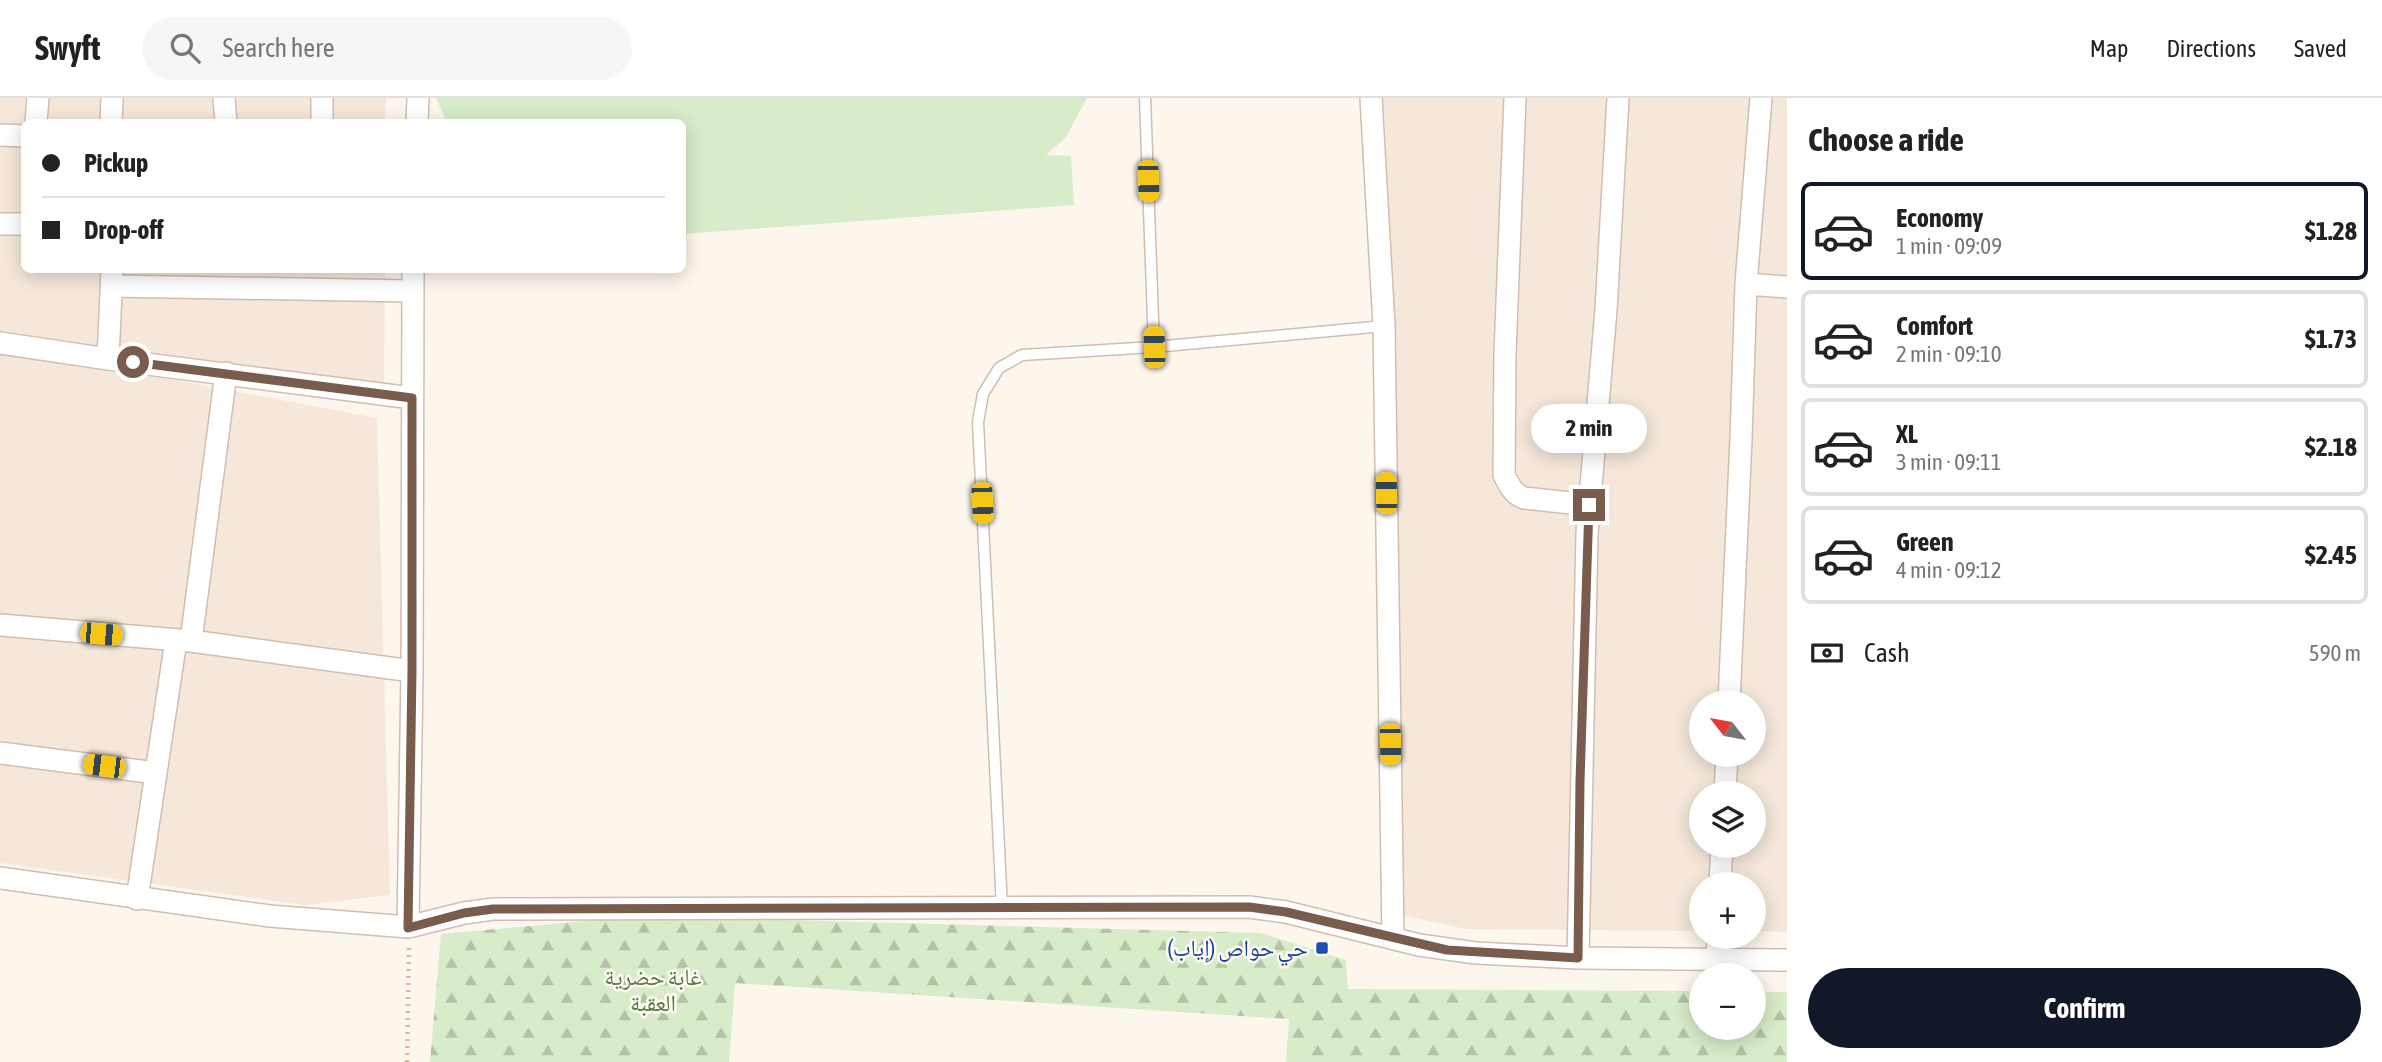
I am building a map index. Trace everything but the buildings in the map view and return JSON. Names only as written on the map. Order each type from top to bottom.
[{"type":"street","points":[[36,119],[38,98]]},
{"type":"street","points":[[111,119],[112,98]]},
{"type":"street","points":[[224,98],[226,119]]},
{"type":"street","points":[[322,98],[322,119]]},
{"type":"street","points":[[417,119],[418,98]]},
{"type":"street","points":[[1371,98],[1384,326],[1393,938]]},
{"type":"street","points":[[1515,98],[1505,354],[1504,475],[1517,496],[1589,505]]},
{"type":"street","points":[[1578,958],[1580,781],[1589,505],[1606,310],[1618,98]]},
{"type":"street","points":[[1730,690],[1745,284],[1762,98]]},
{"type":"street","points":[[0,135],[21,136]]},
{"type":"street","points":[[0,223],[21,224]]},
{"type":"street","points":[[408,928],[413,273]]},
{"type":"street","points":[[108,359],[112,278],[412,291]]},
{"type":"street","points":[[1745,284],[1787,287]]},
{"type":"street","points":[[0,343],[412,398]]},
{"type":"street","points":[[137,899],[156,773],[183,640],[226,373]]},
{"type":"street","points":[[0,625],[183,640],[412,671]]},
{"type":"street","points":[[0,753],[156,773]]},
{"type":"street","points":[[0,878],[270,916],[408,928],[464,913],[493,909],[1249,907],[1286,912],[1447,950],[1476,953],[1578,958],[1787,960]]},
{"type":"street","points":[[1717,949],[1717,960]]},
{"type":"lane","points":[[1145,98],[1154,347]]},
{"type":"lane","points":[[1002,908],[978,422],[983,394],[999,368],[1022,355],[1154,347],[1384,326]]},
{"type":"path","points":[[407,1062],[410,969],[408,928]]},
{"type":"shaded area","points":[[0,98],[386,98],[385,119],[21,119],[21,273],[385,273],[384,387],[0,332]]},
{"type":"shaded area","points":[[1368,98],[1787,98],[1787,932],[1766,931],[1766,872],[1689,872],[1689,931],[1466,929],[1392,913]]},
{"type":"shaded area","points":[[0,347],[377,418],[390,895],[305,905],[0,863]]},
{"type":"green space","points":[[436,98],[1087,98],[1066,137],[1046,155],[1071,156],[1074,205],[686,234],[686,119],[446,119]]},
{"type":"green space","name":"غابة حضرية العقبة","points":[[639,916],[1261,933],[1346,960],[1348,989],[1689,991],[1689,1040],[1766,1040],[1766,992],[1787,992],[1787,1062],[1286,1062],[1289,1019],[735,983],[729,1062],[430,1062],[441,934]]},
{"type":"place","name":"حي حواص (إياب)","points":[[1322,948]]},
{"type":"route","points":[[133,362],[412,398],[408,928],[464,913],[493,909],[1249,907],[1286,912],[1447,950],[1578,958],[1580,781],[1589,505]]}]
